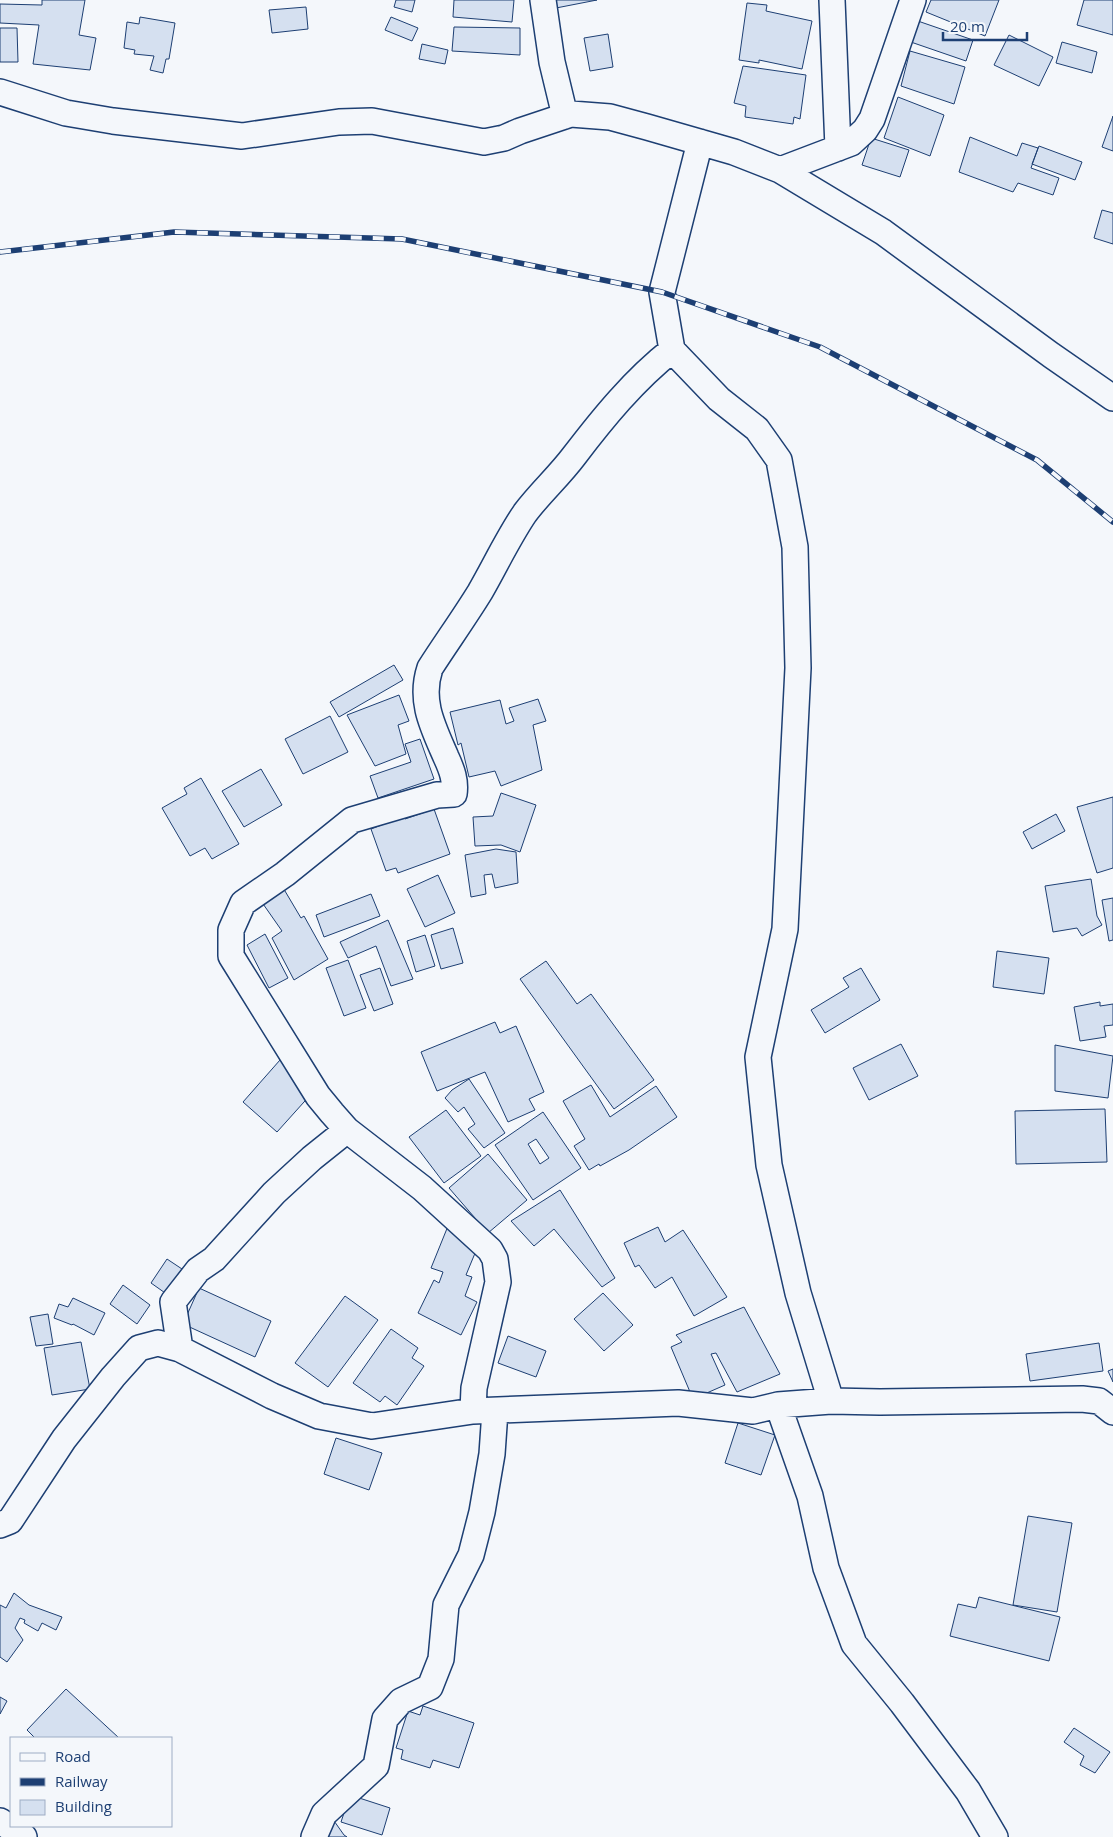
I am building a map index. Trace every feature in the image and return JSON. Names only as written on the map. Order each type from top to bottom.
[{"type":"street","points":[[543,0],[552,62],[565,116]]},
{"type":"street","points":[[832,0],[838,148]]},
{"type":"street","points":[[780,170],[850,143],[864,130],[872,119],[896,54],[913,0]]},
{"type":"street","points":[[0,92],[66,114],[242,136],[339,122],[372,121],[484,142],[504,138],[571,114],[610,117],[734,152],[780,170],[883,232],[1050,355],[1113,398]]},
{"type":"street","points":[[700,142],[662,292],[672,350],[719,399],[757,429],[780,460],[795,547],[798,668],[784,929],[758,1057],[769,1165],[798,1293],[831,1401]]},
{"type":"street","points":[[314,1837],[324,1814],[376,1766],[385,1719],[401,1701],[430,1687],[441,1659],[446,1604],[471,1555],[482,1512],[492,1454],[484,1411],[474,1388],[498,1282],[495,1259],[490,1250],[422,1188],[347,1130],[318,1096],[231,956],[231,930],[244,904],[352,820],[437,795],[454,794],[456,784],[434,729],[425,698],[426,680],[430,668],[481,591],[492,568],[524,515],[539,495],[558,476],[611,410],[652,366],[672,350]]},
{"type":"street","points":[[180,1348],[173,1302],[198,1270],[214,1259],[274,1193],[312,1158],[347,1130]]},
{"type":"street","points":[[0,1525],[10,1522],[64,1439],[113,1377],[139,1348],[158,1343],[180,1348],[272,1396],[319,1416],[372,1426],[484,1411],[678,1403],[753,1411],[778,1405],[831,1401],[1082,1399],[1100,1401],[1113,1412]]},
{"type":"street","points":[[778,1405],[810,1496],[826,1568],[854,1644],[902,1703],[962,1784],[996,1837]]},
{"type":"street","points":[[0,1821],[24,1837]]},
{"type":"building","points":[[42,0],[85,0],[79,35],[96,38],[90,70],[33,64],[39,25],[0,23],[0,4],[42,5]]},
{"type":"building","points":[[396,0],[415,0],[412,12],[394,7]]},
{"type":"building","points":[[454,0],[514,0],[512,22],[453,17]]},
{"type":"building","points":[[555,0],[597,0],[556,8]]},
{"type":"building","points":[[931,0],[999,0],[985,36],[926,12]]},
{"type":"building","points":[[1084,0],[1113,0],[1113,35],[1077,25]]},
{"type":"building","points":[[747,3],[767,5],[766,11],[812,21],[802,69],[759,60],[759,63],[739,60]]},
{"type":"building","points":[[306,7],[308,29],[272,33],[269,10]]},
{"type":"building","points":[[140,17],[175,23],[169,59],[166,59],[163,73],[150,70],[154,56],[134,54],[135,50],[124,48],[127,22],[139,24]]},
{"type":"building","points":[[391,17],[418,28],[412,41],[385,30]]},
{"type":"building","points":[[912,19],[973,40],[966,61],[905,40]]},
{"type":"building","points":[[454,27],[520,28],[520,55],[452,51]]},
{"type":"building","points":[[0,28],[17,28],[18,62],[0,62]]},
{"type":"building","points":[[608,34],[613,67],[590,71],[584,38]]},
{"type":"building","points":[[1009,35],[1053,57],[1039,86],[994,65]]},
{"type":"building","points":[[1062,42],[1097,52],[1092,73],[1056,63]]},
{"type":"building","points":[[422,44],[448,50],[445,64],[419,59]]},
{"type":"building","points":[[910,51],[965,67],[954,104],[901,86]]},
{"type":"building","points":[[743,66],[806,75],[800,119],[794,117],[793,124],[745,117],[746,106],[734,103]]},
{"type":"building","points":[[898,97],[944,115],[930,156],[884,138]]},
{"type":"building","points":[[1113,116],[1113,151],[1102,147]]},
{"type":"building","points":[[970,137],[1017,156],[1022,143],[1038,148],[1031,168],[1059,178],[1053,195],[1018,183],[1013,192],[959,172]]},
{"type":"building","points":[[871,138],[909,150],[900,177],[862,165]]},
{"type":"building","points":[[1039,146],[1082,162],[1075,180],[1032,164]]},
{"type":"building","points":[[1102,210],[1113,213],[1113,244],[1094,238]]},
{"type":"building","points":[[394,665],[403,680],[339,717],[330,702]]},
{"type":"building","points":[[399,695],[409,721],[398,725],[406,754],[375,766],[347,715]]},
{"type":"building","points":[[538,699],[546,721],[533,725],[542,770],[501,786],[495,771],[469,777],[461,743],[458,745],[450,712],[500,700],[506,724],[514,721],[509,708]]},
{"type":"building","points":[[330,716],[348,752],[303,774],[285,739]]},
{"type":"building","points":[[420,739],[434,779],[378,798],[370,776],[411,762],[405,744]]},
{"type":"building","points":[[261,769],[282,805],[244,827],[222,791]]},
{"type":"building","points":[[201,778],[239,844],[212,859],[205,848],[190,856],[162,808],[187,794],[184,788]]},
{"type":"building","points":[[501,793],[536,805],[520,852],[501,845],[475,846],[473,817],[493,816]]},
{"type":"building","points":[[1113,797],[1113,868],[1097,873],[1077,807]]},
{"type":"building","points":[[434,809],[450,854],[398,873],[396,868],[386,871],[371,829],[384,824],[382,818],[402,811],[405,819]]},
{"type":"building","points":[[1056,814],[1065,831],[1032,849],[1023,832]]},
{"type":"building","points":[[496,849],[516,852],[518,883],[495,888],[492,874],[484,875],[486,894],[471,897],[465,855]]},
{"type":"building","points":[[438,875],[455,913],[425,927],[407,889]]},
{"type":"building","points":[[1091,879],[1097,916],[1102,925],[1082,936],[1077,928],[1053,932],[1045,886]]},
{"type":"building","points":[[282,886],[301,918],[304,916],[328,959],[294,980],[272,938],[282,931],[261,901]]},
{"type":"building","points":[[371,894],[380,916],[324,937],[316,915]]},
{"type":"building","points":[[1113,898],[1113,940],[1109,941],[1102,900]]},
{"type":"building","points":[[388,920],[413,979],[391,986],[376,946],[348,958],[340,942]]},
{"type":"building","points":[[453,928],[463,963],[441,969],[431,935]]},
{"type":"building","points":[[265,934],[288,978],[269,988],[247,945]]},
{"type":"building","points":[[425,935],[435,966],[416,972],[407,941]]},
{"type":"building","points":[[997,951],[1049,958],[1044,994],[993,987]]},
{"type":"building","points":[[348,960],[366,1008],[344,1016],[326,968]]},
{"type":"building","points":[[546,961],[577,1004],[591,994],[654,1080],[614,1109],[520,979]]},
{"type":"building","points":[[380,968],[393,1004],[374,1011],[360,975]]},
{"type":"building","points":[[861,968],[880,1000],[825,1033],[811,1010],[849,987],[843,978]]},
{"type":"building","points":[[1100,1002],[1100,1006],[1113,1004],[1113,1025],[1104,1026],[1106,1037],[1080,1041],[1074,1007]]},
{"type":"building","points":[[495,1022],[500,1033],[516,1026],[544,1092],[529,1099],[535,1110],[508,1122],[485,1072],[437,1091],[421,1052]]},
{"type":"building","points":[[901,1044],[918,1076],[869,1100],[853,1068]]},
{"type":"building","points":[[1055,1045],[1113,1056],[1108,1098],[1055,1091]]},
{"type":"building","points":[[280,1060],[313,1092],[277,1132],[243,1102]]},
{"type":"building","points":[[469,1079],[505,1133],[484,1148],[468,1129],[475,1124],[464,1107],[458,1112],[445,1098],[452,1090]]},
{"type":"building","points":[[591,1085],[610,1117],[656,1086],[677,1117],[629,1150],[589,1170],[574,1146],[585,1139],[563,1101]]},
{"type":"building","points":[[1105,1109],[1107,1162],[1016,1164],[1015,1111]]},
{"type":"building","points":[[446,1110],[481,1156],[444,1183],[409,1137]]},
{"type":"building","points":[[543,1112],[581,1168],[533,1200],[495,1145]],"holes":[[[536,1139],[549,1158],[540,1164],[528,1144]]]},
{"type":"building","points":[[488,1154],[527,1200],[488,1233],[449,1188]]},
{"type":"building","points":[[560,1190],[615,1278],[602,1287],[554,1229],[534,1246],[511,1221]]},
{"type":"building","points":[[448,1226],[478,1246],[466,1275],[472,1277],[465,1296],[477,1302],[461,1335],[418,1313],[434,1280],[439,1283],[443,1272],[431,1268]]},
{"type":"building","points":[[658,1227],[665,1242],[683,1230],[727,1297],[694,1316],[672,1277],[655,1288],[639,1265],[635,1267],[624,1243]]},
{"type":"building","points":[[167,1259],[185,1271],[168,1295],[151,1283]]},
{"type":"building","points":[[123,1285],[150,1305],[137,1324],[110,1304]]},
{"type":"building","points":[[199,1288],[271,1321],[255,1357],[183,1324]]},
{"type":"building","points":[[603,1293],[633,1325],[604,1351],[574,1319]]},
{"type":"building","points":[[345,1296],[378,1320],[328,1387],[295,1363]]},
{"type":"building","points":[[73,1298],[105,1313],[94,1335],[73,1324],[54,1318],[59,1304],[68,1307]]},
{"type":"building","points":[[744,1307],[780,1374],[737,1392],[716,1353],[711,1354],[725,1385],[693,1399],[671,1347],[682,1342],[676,1335]]},
{"type":"building","points":[[48,1314],[53,1344],[36,1346],[30,1317]]},
{"type":"building","points":[[391,1329],[418,1348],[412,1358],[424,1366],[397,1405],[385,1396],[380,1402],[353,1383]]},
{"type":"building","points":[[508,1336],[546,1351],[536,1377],[498,1363]]},
{"type":"building","points":[[81,1342],[90,1389],[52,1395],[44,1348]]},
{"type":"building","points":[[1099,1343],[1103,1371],[1030,1381],[1026,1354]]},
{"type":"building","points":[[1113,1369],[1113,1382],[1108,1371]]},
{"type":"building","points":[[738,1423],[775,1435],[761,1475],[725,1463]]},
{"type":"building","points":[[336,1438],[382,1453],[369,1490],[324,1474]]},
{"type":"building","points":[[1028,1516],[1072,1523],[1057,1612],[1013,1605]]},
{"type":"building","points":[[14,1593],[29,1605],[62,1617],[56,1630],[42,1623],[38,1631],[24,1623],[25,1620],[20,1618],[15,1628],[23,1640],[7,1662],[0,1657],[0,1605],[6,1608]]},
{"type":"building","points":[[979,1597],[1060,1617],[1049,1661],[950,1636],[958,1604],[976,1608]]},
{"type":"building","points":[[66,1689],[118,1737],[34,1737],[27,1730]]},
{"type":"building","points":[[0,1697],[7,1701],[0,1714]]},
{"type":"building","points":[[423,1706],[474,1723],[459,1768],[433,1760],[430,1768],[401,1759],[403,1750],[396,1748],[408,1711],[420,1715]]},
{"type":"building","points":[[1074,1728],[1110,1752],[1095,1773],[1080,1765],[1084,1756],[1064,1742]]},
{"type":"building","points":[[350,1795],[390,1808],[382,1835],[341,1822]]},
{"type":"building","points":[[332,1818],[344,1835],[347,1837],[326,1837]]},
{"type":"railway","points":[[0,252],[174,232],[402,239],[662,292],[820,347],[1037,460],[1113,522]]}]
